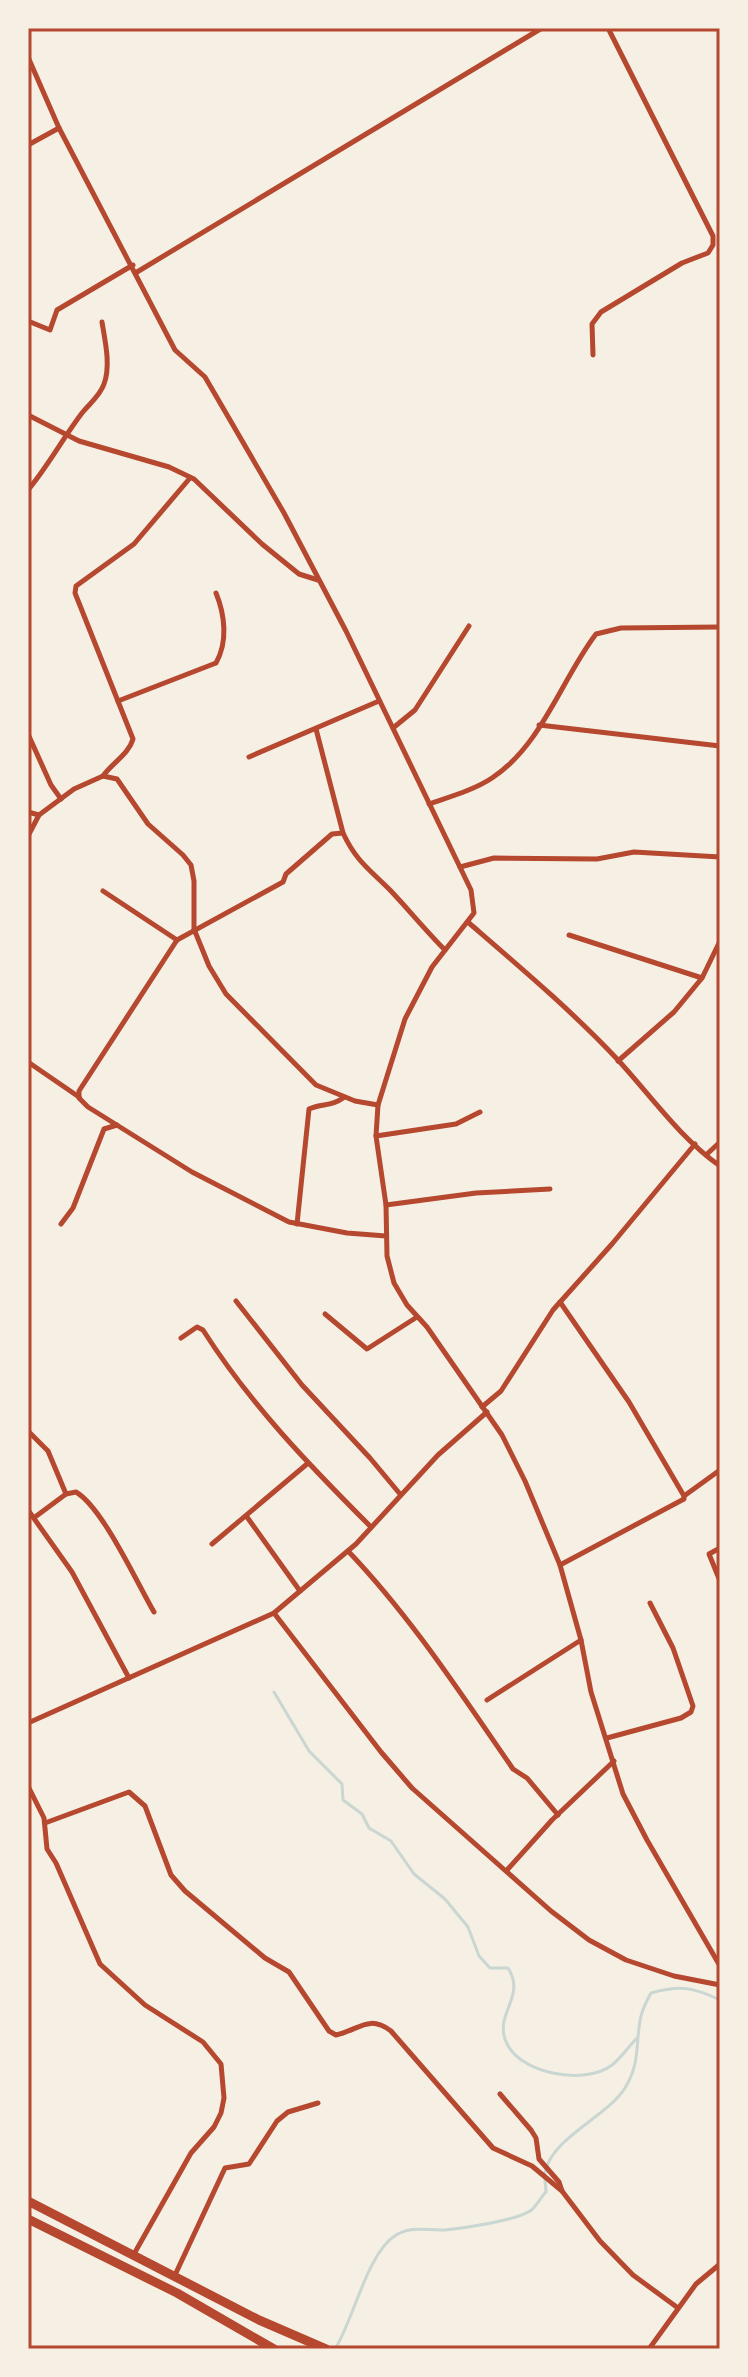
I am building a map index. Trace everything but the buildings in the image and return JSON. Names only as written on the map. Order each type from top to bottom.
[{"type":"highway","points":[[28,2201],[259,2320],[326,2349]]},
{"type":"highway","points":[[28,2219],[177,2293],[274,2349]]},
{"type":"street","points":[[137,272],[542,28]]},
{"type":"street","points":[[593,355],[592,324],[601,312],[682,263],[708,253],[713,245],[713,236],[608,28]]},
{"type":"street","points":[[28,57],[59,128],[137,272],[175,350],[205,377],[222,402],[319,581],[471,890],[474,913],[432,967],[405,1019],[378,1105],[376,1136],[386,1205],[387,1256],[394,1283],[502,1435],[525,1481],[560,1565],[581,1640],[591,1692],[623,1794],[720,1966]]},
{"type":"street","points":[[28,145],[59,128]]},
{"type":"street","points":[[28,321],[50,330],[57,310],[133,265]]},
{"type":"street","points":[[28,490],[106,381],[107,352],[102,322]]},
{"type":"street","points":[[28,415],[68,437],[169,467],[190,478],[299,574],[319,581]]},
{"type":"street","points":[[28,836],[39,815],[74,789],[103,776],[131,748],[133,739],[75,593],[76,586],[134,544],[190,478]]},
{"type":"street","points":[[118,701],[216,663],[224,637],[221,606],[216,593]]},
{"type":"street","points":[[393,728],[415,710],[469,626]]},
{"type":"street","points":[[429,804],[490,780],[508,765],[539,725],[596,634],[621,628],[720,627]]},
{"type":"street","points":[[249,757],[379,701]]},
{"type":"street","points":[[539,725],[720,746]]},
{"type":"street","points":[[316,729],[343,833],[363,866],[445,950]]},
{"type":"street","points":[[28,734],[51,785],[61,799]]},
{"type":"street","points":[[103,776],[117,779],[148,824],[191,865],[194,929],[209,966],[226,994],[316,1085],[343,1098],[378,1105]]},
{"type":"street","points":[[28,812],[39,815]]},
{"type":"street","points":[[79,1098],[79,1091],[177,940],[283,882],[286,874],[332,834],[343,833]]},
{"type":"street","points":[[460,867],[494,858],[597,859],[634,852],[720,857]]},
{"type":"street","points":[[103,891],[177,940]]},
{"type":"street","points":[[469,923],[618,1061],[659,1109],[720,1166]]},
{"type":"street","points":[[569,935],[702,978]]},
{"type":"street","points":[[618,1061],[674,1012],[702,978],[720,941]]},
{"type":"street","points":[[28,1062],[88,1107],[215,1185],[297,1224],[387,1236]]},
{"type":"street","points":[[297,1224],[309,1109],[334,1105],[343,1098]]},
{"type":"street","points":[[376,1136],[456,1124],[480,1112]]},
{"type":"street","points":[[61,1224],[73,1208],[104,1129],[117,1125]]},
{"type":"street","points":[[706,1155],[720,1142]]},
{"type":"street","points":[[28,1723],[274,1613],[347,1551],[501,1391],[560,1302],[695,1144]]},
{"type":"street","points":[[386,1205],[476,1193],[550,1189]]},
{"type":"street","points":[[236,1301],[302,1385],[400,1494]]},
{"type":"street","points":[[560,1302],[629,1402],[684,1496]]},
{"type":"street","points":[[325,1314],[367,1349],[417,1317]]},
{"type":"street","points":[[181,1338],[197,1327],[203,1330],[246,1392],[307,1464],[371,1527]]},
{"type":"street","points":[[28,1431],[48,1451],[66,1494]]},
{"type":"street","points":[[212,1544],[307,1464]]},
{"type":"street","points":[[560,1565],[684,1499],[720,1470]]},
{"type":"street","points":[[35,1517],[66,1494],[76,1492],[84,1496],[104,1524],[154,1612]]},
{"type":"street","points":[[28,1510],[72,1572],[129,1678]]},
{"type":"street","points":[[247,1517],[300,1591]]},
{"type":"street","points":[[720,1548],[709,1554],[720,1581]]},
{"type":"street","points":[[347,1551],[392,1600],[513,1769],[527,1778],[558,1815]]},
{"type":"street","points":[[607,1738],[681,1718],[691,1712],[693,1706],[673,1648],[650,1603]]},
{"type":"street","points":[[274,1613],[412,1788],[551,1911],[604,1950],[658,1972],[720,1985]]},
{"type":"street","points":[[487,1700],[581,1640]]},
{"type":"street","points":[[507,1870],[614,1761]]},
{"type":"street","points":[[28,1786],[45,1823],[47,1849],[100,1964],[145,2005],[203,2042],[221,2064],[224,2082],[221,2113],[214,2127],[191,2153],[134,2255]]},
{"type":"street","points":[[45,1823],[129,1792],[137,1796],[151,1818],[171,1875],[185,1891],[265,1958],[289,1972],[329,2031],[336,2035],[343,2034],[369,2023],[391,2031],[493,2148],[552,2179]]},
{"type":"street","points":[[500,2094],[531,2130],[536,2138],[539,2159],[600,2241],[633,2275],[678,2308]]},
{"type":"street","points":[[174,2276],[225,2168],[249,2164],[277,2121],[288,2112],[318,2103]]},
{"type":"street","points":[[649,2349],[696,2284],[720,2264]]},
{"type":"waterway","points":[[274,1692],[309,1751],[342,1784],[343,1800],[362,1814],[369,1828],[391,1841],[414,1874],[445,1899],[468,1927],[479,1956],[490,1968],[508,1968],[514,1987],[503,2029],[512,2051],[523,2061],[552,2073],[585,2075],[612,2065],[637,2038]]},
{"type":"waterway","points":[[335,2349],[377,2256],[396,2235],[414,2229],[445,2230],[489,2224],[523,2215],[534,2207],[546,2192],[545,2173],[549,2160],[568,2138],[617,2099],[630,2079],[636,2061],[641,2016],[651,1993],[686,1989],[720,2000]]}]
